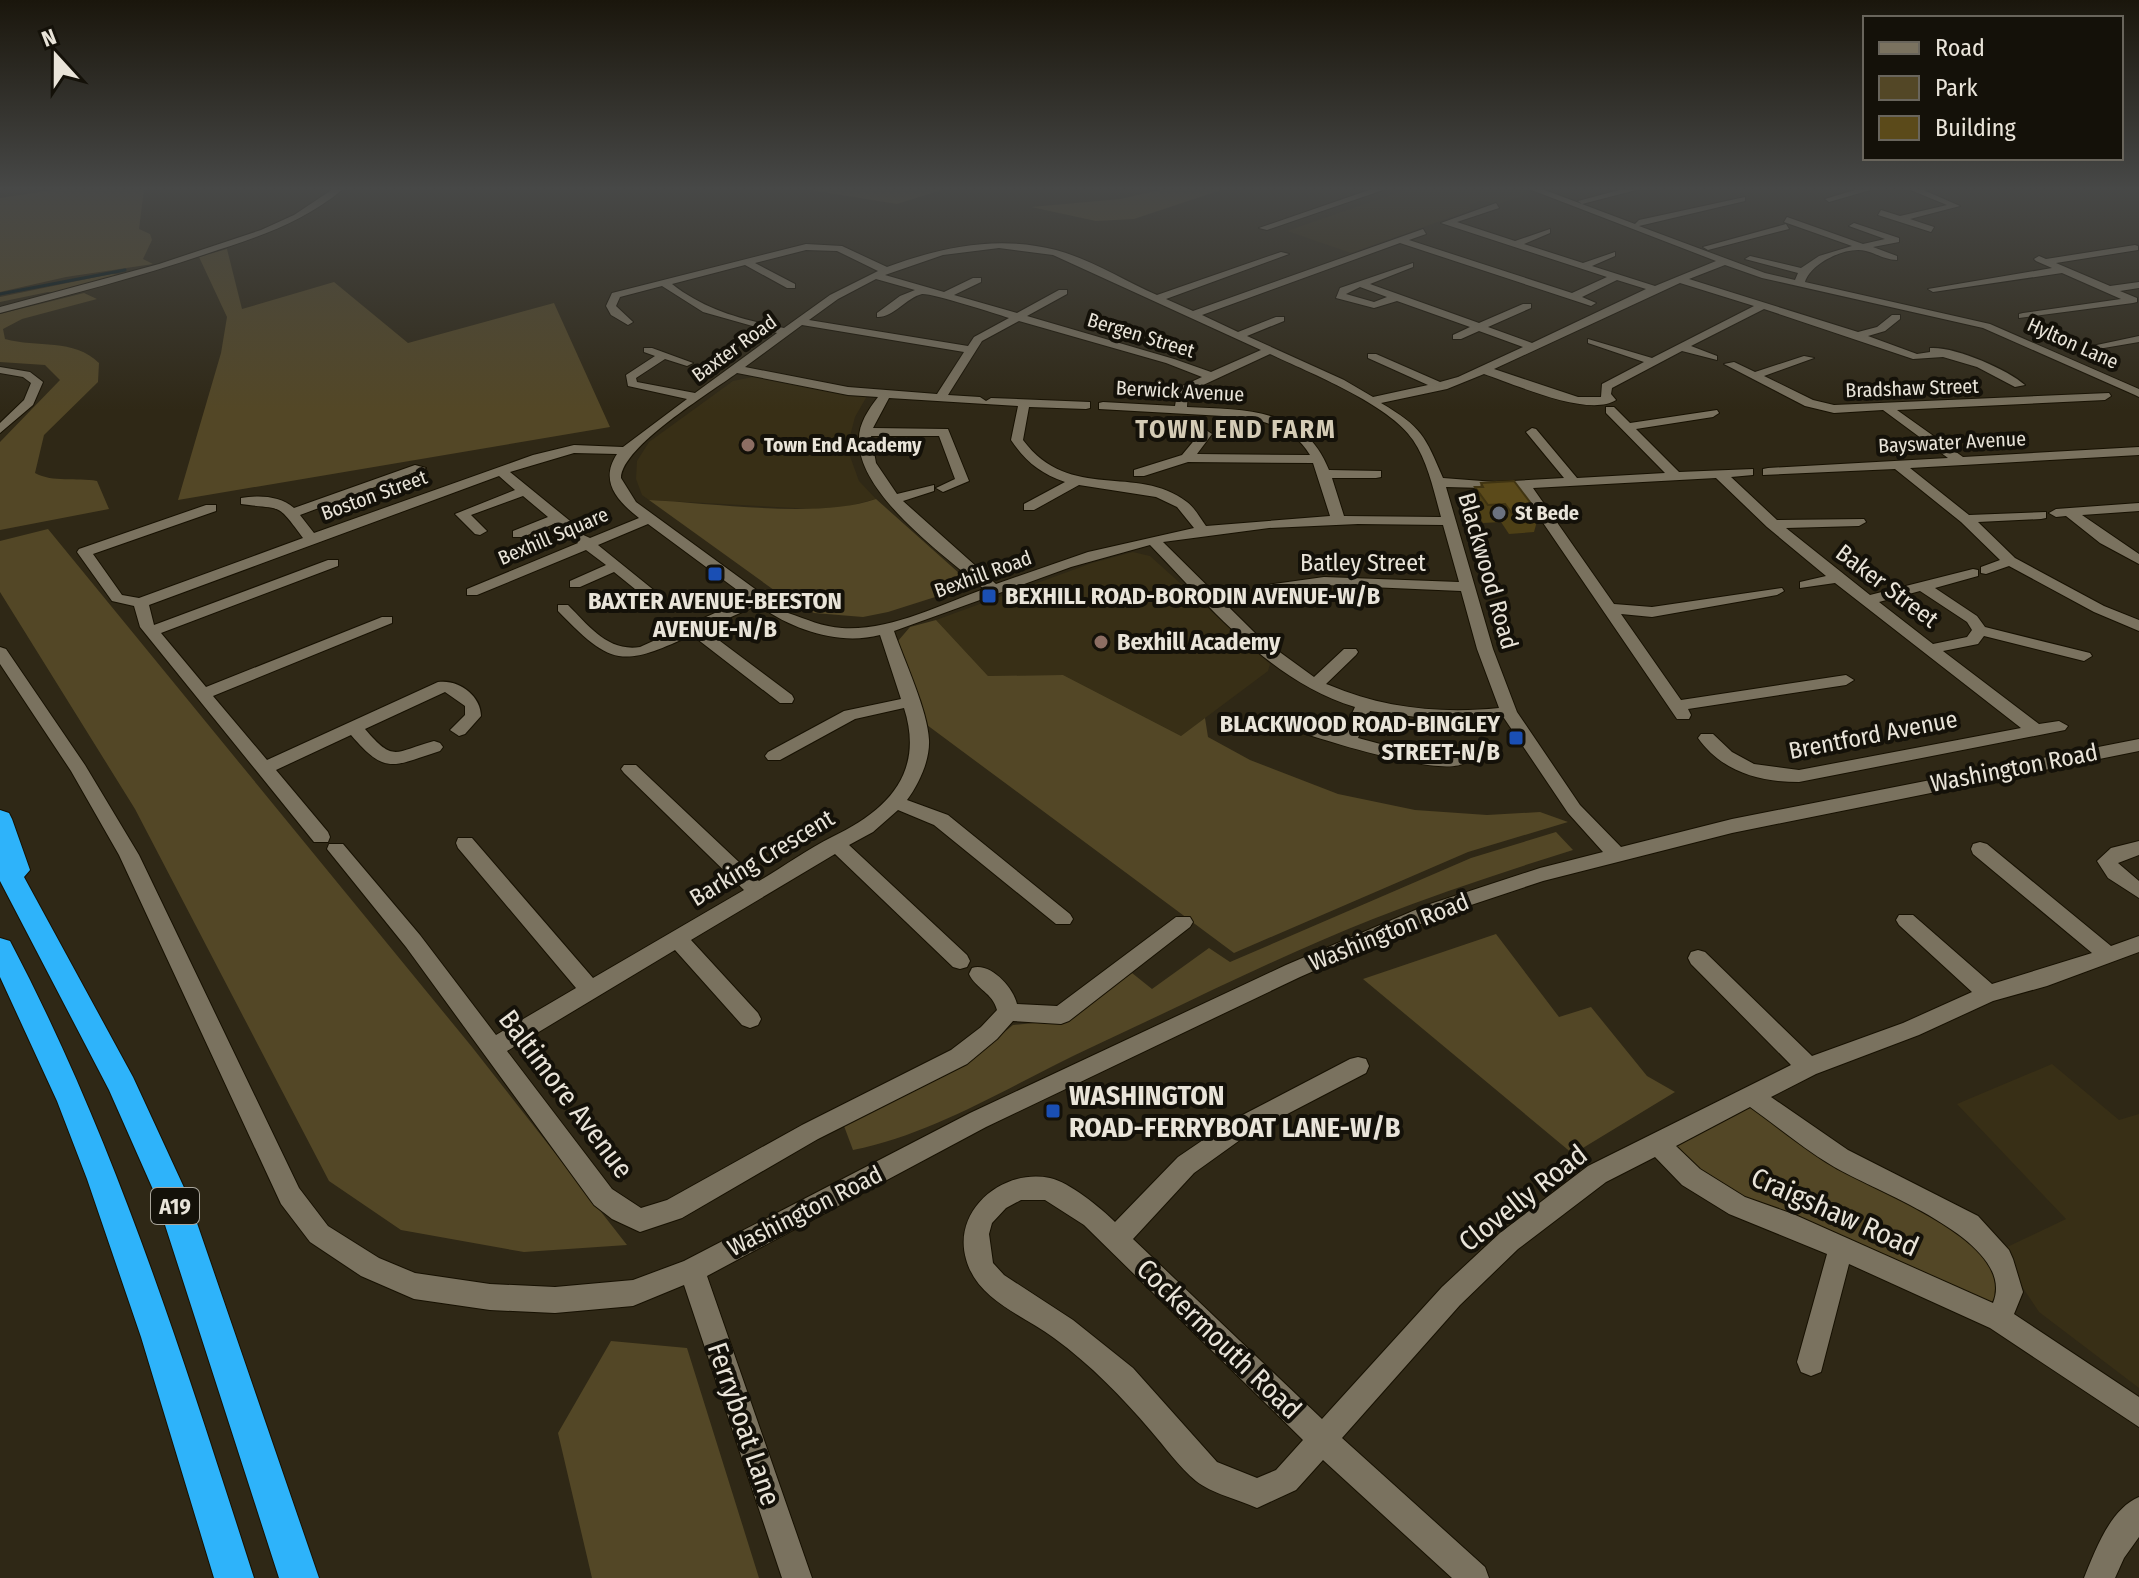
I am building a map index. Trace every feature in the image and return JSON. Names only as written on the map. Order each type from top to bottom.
[{"type":"highway","points":[[0,819],[31,912]]},
{"type":"highway","name":"A19","points":[[0,856],[122,1086],[171,1194],[299,1578]]},
{"type":"highway","name":"A19","points":[[0,949],[32,1009],[93,1150],[133,1259],[234,1578]]},
{"type":"highway","points":[[0,962],[32,1009]]},
{"type":"street","points":[[0,310],[169,263]]},
{"type":"street","points":[[628,322],[615,313],[612,300],[616,295],[748,263],[791,286]]},
{"type":"street","points":[[870,263],[885,270]]},
{"type":"street","name":"Baxter Road","points":[[625,451],[834,297],[873,275],[911,263]]},
{"type":"street","name":"Baxter Road","points":[[1078,263],[1272,349]]},
{"type":"street","points":[[1159,298],[1259,263]]},
{"type":"street","points":[[1195,314],[1337,263]]},
{"type":"street","points":[[1468,263],[1591,303]]},
{"type":"street","points":[[1573,263],[1655,289]]},
{"type":"street","points":[[1583,266],[1591,263]]},
{"type":"street","points":[[1373,401],[1443,387],[1655,289],[1721,263]]},
{"type":"street","name":"Hylton Lane","points":[[1725,263],[1800,284],[1986,326],[2139,393]]},
{"type":"street","points":[[1770,263],[1803,271]]},
{"type":"street","points":[[1800,284],[1803,271],[1815,263]]},
{"type":"street","points":[[2047,263],[2136,301]]},
{"type":"street","points":[[1398,297],[1374,305],[1340,296],[1344,290],[1410,265]]},
{"type":"street","points":[[1933,289],[2062,270]]},
{"type":"street","name":"Bergen Street","points":[[873,275],[1210,376]]},
{"type":"street","points":[[1573,297],[1617,276]]},
{"type":"street","points":[[1678,279],[1917,357],[1945,353]]},
{"type":"street","points":[[943,297],[977,280]]},
{"type":"street","points":[[664,283],[684,299],[710,313],[786,332]]},
{"type":"street","points":[[1361,284],[1533,347]]},
{"type":"street","points":[[2111,289],[2139,285]]},
{"type":"street","points":[[881,315],[904,298],[922,291]]},
{"type":"street","points":[[940,399],[978,339],[1063,292]]},
{"type":"street","points":[[2023,316],[2136,301]]},
{"type":"street","points":[[1457,337],[1527,306]]},
{"type":"street","points":[[1676,476],[1627,427],[1610,405],[1605,394],[1606,386],[1761,306]]},
{"type":"street","points":[[1857,335],[1881,329],[1896,317]]},
{"type":"street","points":[[1241,334],[1280,319]]},
{"type":"street","points":[[800,322],[970,350]]},
{"type":"street","points":[[2098,346],[2139,339]]},
{"type":"street","points":[[1884,346],[1903,340]]},
{"type":"street","points":[[1592,341],[1654,362]]},
{"type":"street","points":[[1682,347],[1713,358]]},
{"type":"street","points":[[1181,410],[1182,390],[1272,349]]},
{"type":"street","name":"Blackwood Road","points":[[1272,349],[1373,401],[1406,423],[1421,442],[1438,482],[1487,655],[1509,712],[1574,809],[1616,854]]},
{"type":"street","points":[[1929,349],[1981,365],[2019,385]]},
{"type":"street","points":[[648,350],[687,363]]},
{"type":"street","points":[[663,356],[630,377],[632,384],[697,397]]},
{"type":"street","points":[[1372,356],[1443,387]]},
{"type":"street","points":[[1757,375],[1808,358]]},
{"type":"street","name":"Bradshaw Street","points":[[1730,364],[1809,403],[1834,409],[2105,396]]},
{"type":"street","name":"Berwick Avenue","points":[[735,369],[810,385],[885,395],[1086,405]]},
{"type":"street","points":[[0,370],[31,375],[37,388],[33,397],[0,429]]},
{"type":"street","points":[[1484,370],[1577,401],[1610,405]]},
{"type":"street","points":[[885,395],[865,432],[868,461],[875,478],[994,590]]},
{"type":"street","points":[[1024,404],[1017,440],[1022,451],[1044,467],[1076,481],[1162,495],[1180,502],[1202,530]]},
{"type":"street","name":"Berwick Avenue","points":[[1103,406],[1241,413],[1276,421],[1299,432],[1315,449],[1338,519]]},
{"type":"street","points":[[1887,408],[1960,461]]},
{"type":"street","points":[[1627,427],[1713,413]]},
{"type":"street","points":[[865,432],[944,432],[962,481],[894,499]]},
{"type":"street","points":[[1532,432],[1574,482]]},
{"type":"street","points":[[1187,458],[1206,434]]},
{"type":"street","name":"Boston Street","points":[[141,603],[500,471],[574,449],[625,451]]},
{"type":"street","name":"Bexhill Road","points":[[625,451],[615,466],[613,479],[617,491],[783,616],[814,628],[841,633],[886,629],[1094,555],[1202,530],[1260,522],[1338,519],[1449,521]]},
{"type":"street","name":"Bayswater Avenue","points":[[1768,472],[2139,451]]},
{"type":"street","points":[[1139,473],[1187,458],[1319,459]]},
{"type":"street","points":[[1898,465],[1966,519],[2010,561],[2099,609],[2139,626]]},
{"type":"street","points":[[291,514],[420,468]]},
{"type":"street","points":[[500,471],[656,599]]},
{"type":"street","points":[[1438,482],[1524,485],[1748,472]]},
{"type":"street","name":"Baker Street","points":[[1719,473],[1772,524],[1836,578],[2034,729]]},
{"type":"street","points":[[1325,474],[1376,474]]},
{"type":"street","points":[[1029,507],[1076,481]]},
{"type":"street","points":[[1524,485],[1680,711],[1846,680]]},
{"type":"street","points":[[480,531],[462,514],[524,491]]},
{"type":"street","points":[[246,501],[270,499],[282,503],[311,539]]},
{"type":"street","points":[[1966,519],[2139,507]]},
{"type":"street","points":[[141,603],[117,598],[84,552],[211,508]]},
{"type":"street","points":[[2055,513],[2139,560]]},
{"type":"street","points":[[518,534],[557,518]]},
{"type":"street","name":"Bexhill Square","points":[[472,592],[579,536],[650,518]]},
{"type":"street","points":[[1772,524],[1859,522]]},
{"type":"street","points":[[1153,540],[1222,600],[1269,651],[1316,684],[1365,704],[1446,714],[1509,712]]},
{"type":"street","points":[[1866,601],[2010,561]]},
{"type":"street","points":[[152,631],[333,563]]},
{"type":"street","points":[[575,584],[614,567]]},
{"type":"street","points":[[1805,585],[1836,578]]},
{"type":"street","name":"Batley Street","points":[[1259,590],[1337,581],[1467,587]]},
{"type":"street","points":[[1924,587],[1972,619],[1980,630],[2084,656]]},
{"type":"street","points":[[1609,608],[1652,612],[1777,591]]},
{"type":"street","points":[[563,608],[609,652],[628,655],[760,598]]},
{"type":"street","name":"Baltimore Avenue","points":[[141,603],[145,624],[201,695],[413,941],[603,1197],[640,1220],[673,1210],[810,1132],[959,1057],[989,1033],[1008,1012]]},
{"type":"street","points":[[201,695],[387,620]]},
{"type":"street","points":[[693,628],[786,699]]},
{"type":"street","name":"Barking Crescent","points":[[493,1048],[866,827],[896,802],[910,783],[921,743],[886,629]]},
{"type":"street","points":[[1930,649],[1972,641],[1980,630]]},
{"type":"street","name":"Washington Road","points":[[0,652],[79,769],[129,855],[290,1196],[319,1234],[370,1267],[414,1286],[490,1297],[555,1300],[633,1293],[692,1270],[978,1120],[1293,971],[1434,910],[1528,878],[1616,854],[1841,803],[2139,745]]},
{"type":"street","points":[[1316,684],[1350,652]]},
{"type":"street","points":[[265,768],[444,686],[458,691],[473,705],[473,716],[459,730]]},
{"type":"street","points":[[774,756],[850,715],[909,702]]},
{"type":"street","points":[[1348,741],[1365,704]]},
{"type":"street","name":"Brentford Avenue","points":[[1707,738],[1718,752],[1739,765],[1772,777],[1799,776],[2059,726]]},
{"type":"street","points":[[354,727],[377,754],[392,760],[434,747]]},
{"type":"street","points":[[1305,728],[1399,755],[1458,761]]},
{"type":"street","points":[[630,769],[757,891]]},
{"type":"street","points":[[896,802],[941,820],[1063,919]]},
{"type":"street","points":[[465,843],[590,990]]},
{"type":"street","points":[[835,843],[960,961]]},
{"type":"street","points":[[2139,848],[2118,853],[2107,861],[2115,873],[2139,891]]},
{"type":"street","points":[[1980,849],[2107,954]]},
{"type":"street","points":[[1906,920],[1988,994]]},
{"type":"street","points":[[979,974],[1004,995],[1008,1012],[1061,1015],[1183,922]]},
{"type":"street","points":[[678,939],[750,1019]]},
{"type":"street","name":"Clovelly Road","points":[[1322,1439],[1451,1296],[1509,1241],[1597,1174],[1808,1067],[1911,1029],[1988,994],[2040,980],[2139,944]]},
{"type":"street","points":[[1698,958],[1808,1067]]},
{"type":"street","name":"Cockermouth Road","points":[[1116,1239],[1186,1165],[1239,1128],[1358,1066]]},
{"type":"street","name":"Craigshaw Road","points":[[1751,1095],[1840,1158],[1969,1224],[2000,1259],[2010,1292],[1999,1319]]},
{"type":"street","name":"Craigshaw Road","points":[[1658,1144],[1691,1177],[1738,1206],[1784,1222],[1999,1319],[2139,1413]]},
{"type":"street","name":"Cockermouth Road","points":[[1322,1439],[1286,1480],[1257,1493],[1207,1472],[1123,1378],[1064,1329],[995,1284],[984,1272],[978,1258],[976,1234],[982,1216],[997,1200],[1019,1189],[1049,1189],[1093,1217],[1322,1439],[1474,1578]]},
{"type":"street","points":[[1811,1362],[1841,1248]]},
{"type":"street","name":"Ferryboat Lane","points":[[692,1270],[797,1578]]},
{"type":"street","points":[[2099,1578],[2113,1547],[2139,1512]]},
{"type":"shaded area","name":"Town End Academy","points":[[753,377],[867,396],[855,417],[847,448],[859,481],[876,499],[845,507],[813,509],[649,500],[642,495],[636,479],[637,461],[649,442],[733,381]]},
{"type":"shaded area","name":"Bexhill Academy","points":[[1133,552],[1150,556],[1270,664],[1268,671],[1181,736],[1063,675],[988,676],[936,620],[1092,563]]},
{"type":"shaded area","points":[[2052,1064],[2119,1120],[2139,1114],[2139,1388],[2039,1312],[2019,1282],[2005,1248],[2066,1219],[1957,1104]]},
{"type":"green space","points":[[0,263],[153,264],[66,277],[0,292]]},
{"type":"green space","points":[[202,263],[230,263],[242,309],[334,282],[408,343],[554,303],[610,427],[178,500],[221,353],[227,317]]},
{"type":"green space","points":[[111,274],[123,275],[59,293],[48,292],[0,302],[0,297]]},
{"type":"green space","points":[[84,293],[97,299],[22,319],[3,329],[5,339],[67,347],[89,355],[99,363],[98,382],[44,435],[35,473],[49,478],[97,481],[109,509],[0,530],[0,442],[60,380],[45,365],[0,362],[0,314]]},
{"type":"green space","points":[[876,499],[960,574],[951,592],[863,617],[814,613],[785,598],[649,500],[796,509],[852,505]]},
{"type":"green space","points":[[48,529],[472,1047],[627,1245],[524,1252],[401,1230],[329,1181],[135,809],[0,592],[0,541]]},
{"type":"green space","points":[[936,620],[988,676],[1063,675],[1181,736],[1205,718],[1208,737],[1250,760],[1338,794],[1415,810],[1487,815],[1540,812],[1568,822],[1468,852],[1234,953],[927,725],[898,641],[910,627]]},
{"type":"green space","points":[[1556,832],[1573,850],[1448,891],[1337,934],[1092,1047],[975,1106],[915,1132],[853,1150],[844,1126],[917,1089],[981,1051],[1013,1025],[1066,1020],[1132,973],[1152,989],[1209,948],[1230,962],[1471,858]]},
{"type":"green space","points":[[1496,934],[1559,1017],[1591,1007],[1647,1076],[1675,1092],[1573,1154],[1363,979]]},
{"type":"green space","points":[[1751,1095],[2000,1259],[1999,1319],[1784,1222],[1658,1144]]},
{"type":"green space","points":[[611,1341],[687,1348],[759,1578],[592,1578],[558,1433]]},
{"type":"building","points":[[1514,481],[1539,514],[1514,516],[1505,504],[1488,505],[1475,487],[1483,487],[1481,483]]},
{"type":"waterway","points":[[0,294],[125,270]]},
{"type":"place","name":"Town End Academy","points":[[748,445]]},
{"type":"place","name":"St Bede","points":[[1499,513]]},
{"type":"place","name":"BAXTER AVENUE-BEESTON AVENUE-N/B","points":[[715,574]]},
{"type":"place","name":"BEXHILL ROAD-BORODIN AVENUE-W/B","points":[[989,596]]},
{"type":"place","name":"Bexhill Academy","points":[[1101,642]]},
{"type":"place","name":"BLACKWOOD ROAD-BINGLEY STREET-N/B","points":[[1516,738]]},
{"type":"place","name":"WASHINGTON ROAD-FERRYBOAT LANE-W/B","points":[[1053,1111]]},
{"type":"district","name":"TOWN END FARM","points":[[1236,429]]}]
